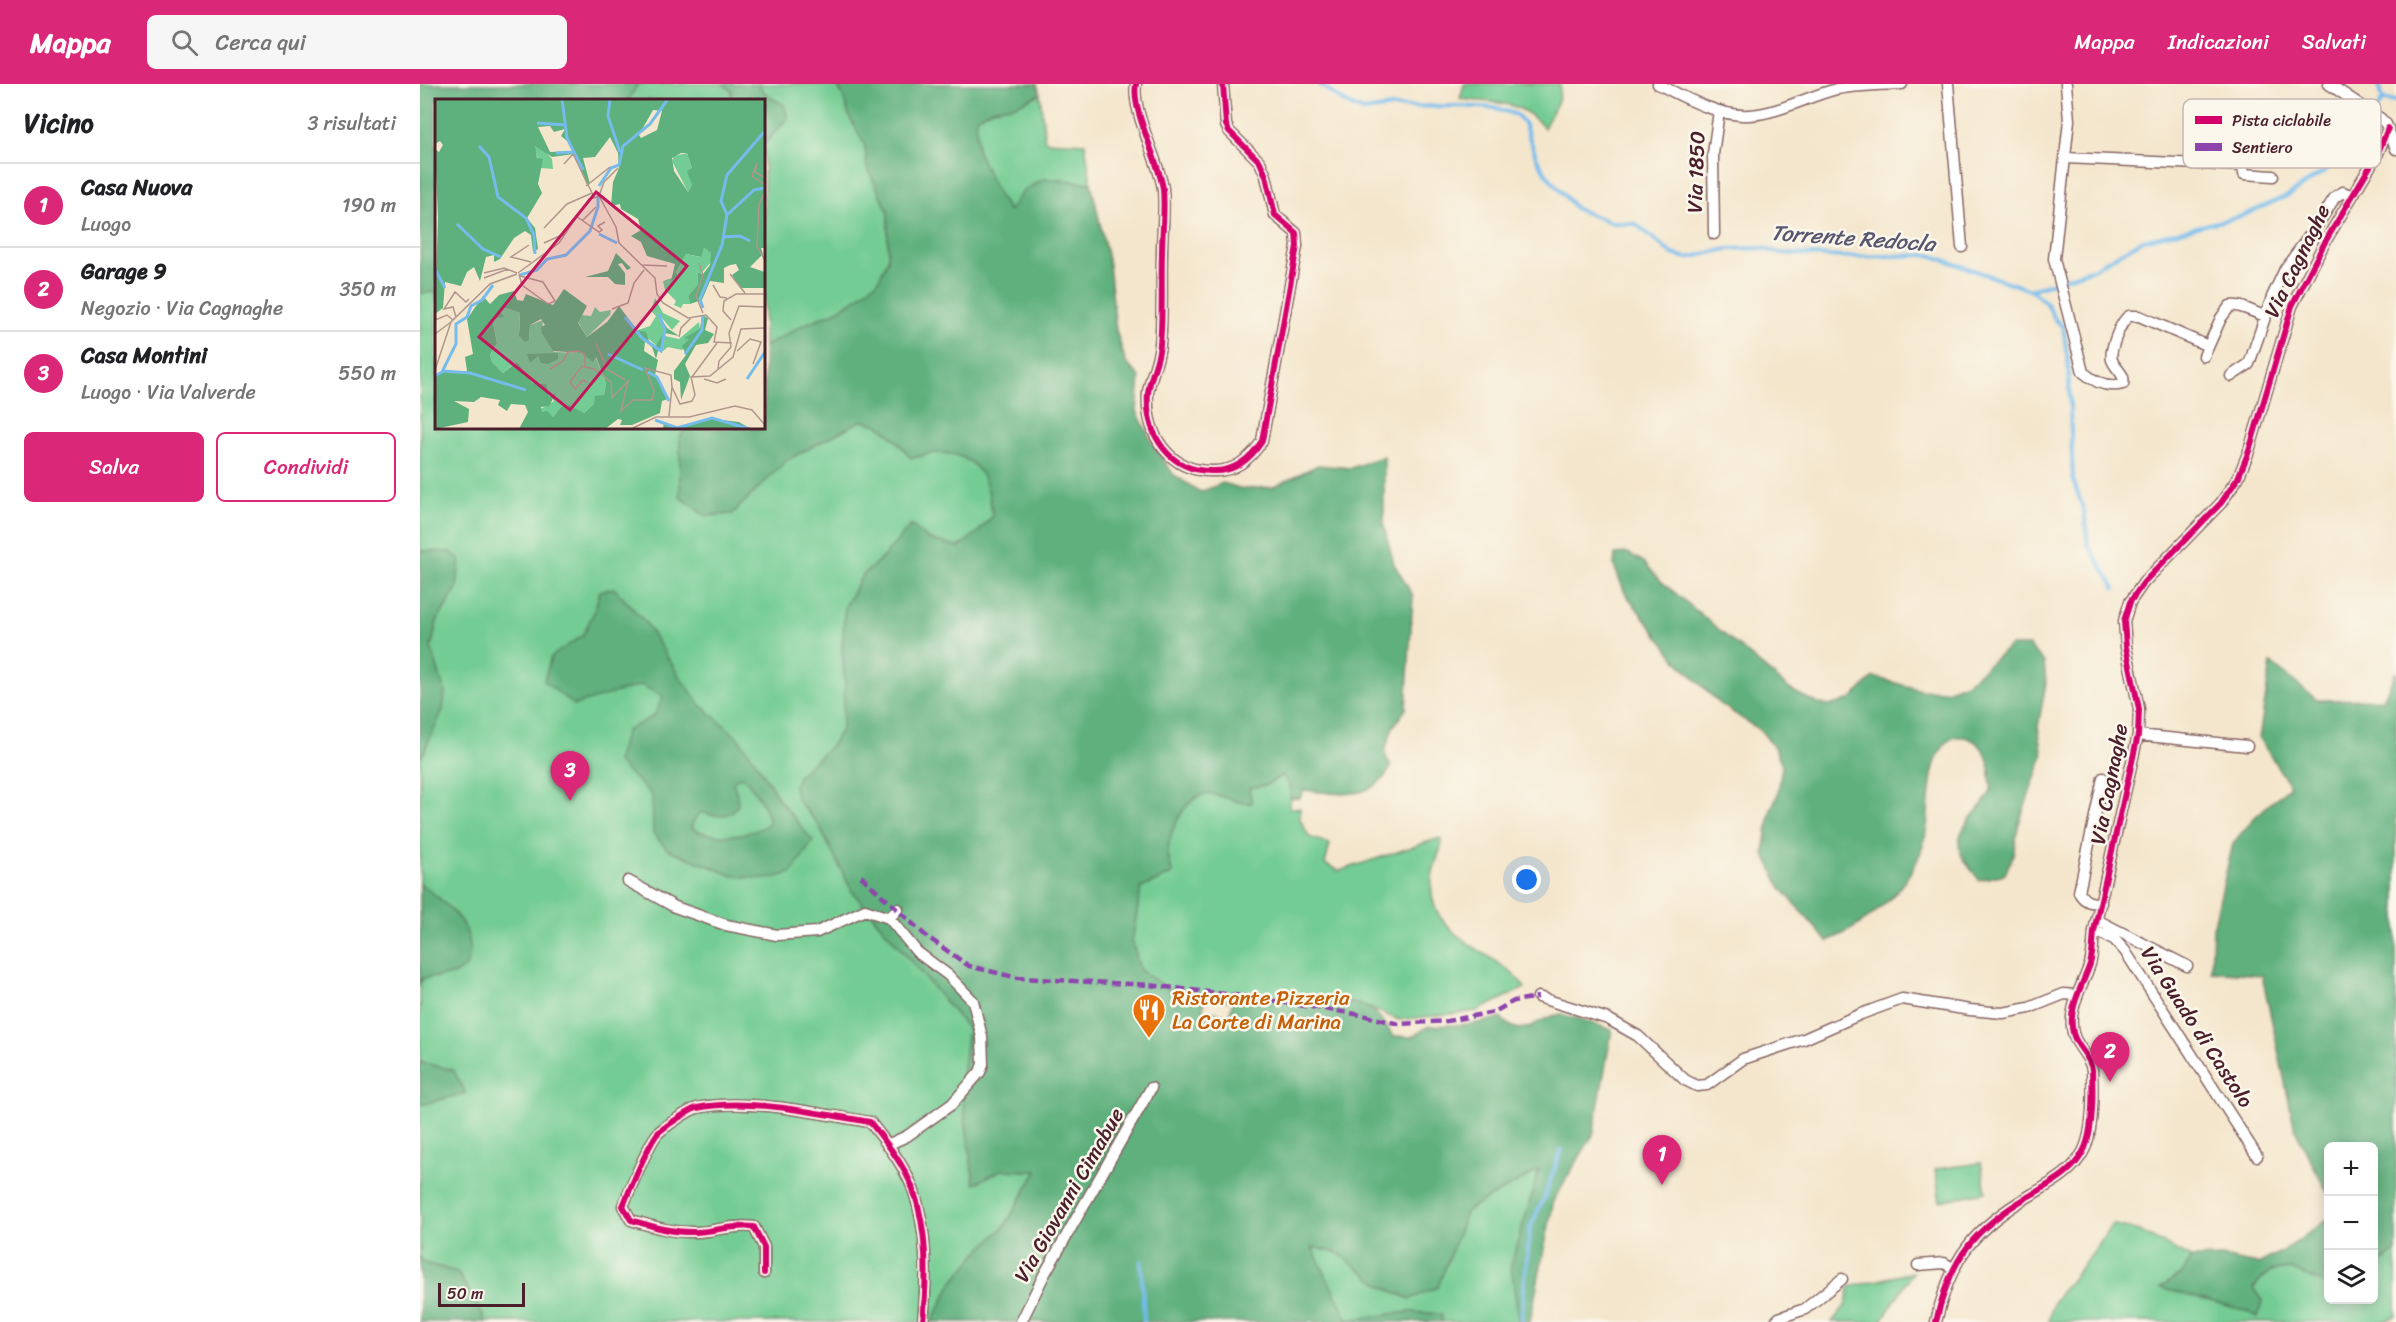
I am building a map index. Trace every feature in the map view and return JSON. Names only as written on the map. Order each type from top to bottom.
[{"type":"street","points":[[1136,84],[1137,104],[1163,190],[1160,343],[1148,392],[1149,416],[1152,431],[1168,456],[1193,469],[1209,472],[1232,468],[1251,456],[1262,441],[1297,246],[1296,233],[1275,215],[1260,162],[1229,131],[1226,125],[1223,84]]},
{"type":"street","name":"Via 1850","points":[[1658,84],[1719,111],[1749,115],[1776,109],[1835,87],[1902,84]]},
{"type":"street","points":[[1948,84],[1962,247]]},
{"type":"street","points":[[2066,84],[2069,120],[2055,264],[2083,372],[2093,381],[2109,385],[2123,384],[2125,381],[2112,360],[2112,348],[2126,319],[2130,316],[2139,316],[2206,351],[2221,318],[2230,306],[2238,304],[2255,313],[2266,315]]},
{"type":"street","points":[[2329,84],[2348,89]]},
{"type":"street","name":"Via 1850","points":[[1714,234],[1713,154],[1719,111]]},
{"type":"street","points":[[2388,125],[2396,149]]},
{"type":"street","name":"Via Cagnaghe","points":[[2381,145],[2388,125]]},
{"type":"street","points":[[2066,158],[2183,163]]},
{"type":"street","points":[[2243,168],[2244,174],[2273,176]]},
{"type":"street","name":"Via Cagnaghe","points":[[1936,1322],[1943,1292],[1953,1268],[1982,1229],[2013,1205],[2064,1175],[2085,1150],[2089,1134],[2092,1070],[2091,1063],[2073,1033],[2076,995],[2090,963],[2138,735],[2139,709],[2126,647],[2124,621],[2130,602],[2144,582],[2221,503],[2238,478],[2249,452],[2292,306],[2369,168]]},
{"type":"street","name":"Via Cagnaghe","points":[[2230,376],[2249,364],[2285,269],[2335,197],[2343,192],[2352,196]]},
{"type":"street","points":[[2138,735],[2247,746]]},
{"type":"street","name":"Via Cagnaghe","points":[[2101,903],[2090,903],[2082,899],[2079,892],[2103,778]]},
{"type":"street","points":[[628,881],[675,907],[726,925],[777,935],[817,932],[865,910],[890,918],[917,952],[948,975],[973,1001],[982,1038],[983,1064],[980,1072],[952,1104],[907,1136],[887,1144]]},
{"type":"street","points":[[890,918],[898,909]]},
{"type":"street","points":[[2096,926],[2187,966]]},
{"type":"street","name":"Via Guado di Castolo","points":[[2096,926],[2114,939],[2125,951],[2257,1156]]},
{"type":"street","points":[[1538,998],[1608,1019],[1638,1036],[1685,1080],[1696,1086],[1707,1085],[1743,1059],[1804,1039],[1902,999],[1970,1010],[2003,1012],[2029,1008],[2064,994],[2076,995]]},
{"type":"street","name":"Via Giovanni Cimabue","points":[[1021,1322],[1044,1275],[1151,1088]]},
{"type":"street","points":[[764,1273],[764,1247],[754,1227],[742,1225],[698,1232],[669,1231],[632,1221],[623,1206],[657,1134],[696,1108],[739,1105],[817,1113],[870,1122],[887,1144],[912,1188],[926,1241],[923,1322]]},
{"type":"street","points":[[1918,1264],[1944,1263],[1953,1268]]},
{"type":"street","points":[[1775,1322],[1779,1318],[1805,1309],[1842,1279]]},
{"type":"green space","points":[[420,84],[638,84],[629,99],[435,99],[435,292],[420,293]]},
{"type":"green space","points":[[638,84],[723,84],[732,91],[730,99],[629,99]]},
{"type":"green space","points":[[723,84],[761,84],[759,87],[768,96],[784,105],[788,118],[765,143],[765,99],[730,99],[732,91]]},
{"type":"green space","points":[[761,84],[836,84],[843,95],[849,116],[865,145],[867,167],[888,211],[888,259],[878,281],[835,312],[803,325],[765,346],[765,143],[788,118],[784,105],[768,96],[759,87]]},
{"type":"green space","points":[[836,84],[1037,84],[1040,94],[1016,105],[992,109],[976,118],[977,150],[998,195],[1009,211],[1023,191],[1044,179],[1091,183],[1109,264],[1116,330],[1126,363],[1140,377],[1137,411],[1155,449],[1174,475],[1200,492],[1223,483],[1243,489],[1273,487],[1318,465],[1351,468],[1384,456],[1384,526],[1394,564],[1413,596],[1406,709],[1393,727],[1384,753],[1391,767],[1374,786],[1353,793],[1304,790],[1300,798],[1290,799],[1291,787],[1282,775],[1266,785],[1249,788],[1252,803],[1211,794],[1198,797],[1179,816],[1171,834],[1168,857],[1172,874],[1141,888],[1132,941],[1140,970],[1170,990],[1353,1003],[1362,1005],[1376,1014],[1393,1036],[1412,1037],[1429,1026],[1472,1024],[1501,1018],[1510,1025],[1525,1028],[1561,1015],[1612,1030],[1593,1135],[1554,1199],[1530,1322],[1519,1322],[1511,1265],[1539,1170],[1467,1210],[1438,1287],[1410,1299],[1383,1287],[1338,1253],[1312,1247],[1348,1320],[1408,1312],[1441,1314],[1442,1322],[932,1322],[952,1283],[978,1252],[1005,1226],[1037,1171],[1001,1170],[974,1184],[963,1102],[963,1067],[968,1029],[852,891],[818,824],[796,798],[794,785],[799,775],[832,745],[842,728],[845,682],[842,649],[845,607],[862,576],[883,557],[911,525],[928,539],[959,547],[992,517],[988,490],[984,479],[971,462],[949,454],[934,453],[911,458],[883,428],[860,421],[787,460],[732,514],[705,516],[680,497],[680,438],[684,429],[765,429],[765,346],[803,325],[835,312],[857,298],[878,281],[888,260],[888,211],[867,167],[865,145],[849,116],[843,95]],"holes":[[[1205,998],[1233,1001],[1229,1015],[1203,1010]]]},
{"type":"green space","points":[[1464,84],[1561,84],[1558,101],[1544,128],[1526,112],[1516,107],[1495,102],[1460,99]]},
{"type":"green space","points":[[1040,94],[1045,141],[1085,143],[1091,183],[1044,180],[1027,189],[1009,211],[998,195],[977,150],[976,118],[992,109],[1016,105]]},
{"type":"green space","points":[[435,292],[435,429],[684,429],[680,438],[732,514],[787,460],[860,421],[883,428],[911,458],[934,453],[961,457],[971,462],[984,479],[991,503],[992,517],[978,532],[959,547],[928,539],[883,557],[862,576],[845,607],[842,649],[845,682],[842,728],[832,745],[799,775],[796,798],[818,824],[852,891],[968,1029],[963,1067],[963,1102],[974,1183],[1001,1170],[1037,1171],[1005,1226],[978,1252],[952,1283],[932,1322],[485,1322],[484,1316],[457,1272],[424,1263],[420,1258],[420,1105],[465,1093],[453,1070],[420,1062],[420,983],[423,978],[453,975],[440,899],[420,884],[420,759],[445,693],[431,648],[437,621],[457,588],[451,552],[420,551],[420,293]]},
{"type":"green space","points":[[420,551],[451,552],[460,559],[457,588],[437,621],[431,647],[445,693],[443,710],[420,759]]},
{"type":"green space","points":[[1628,553],[1644,562],[1661,581],[1791,690],[1818,704],[1832,705],[1851,699],[1874,677],[1921,690],[1946,691],[1967,683],[2010,646],[2029,646],[2044,662],[2046,683],[2038,727],[2043,755],[2018,826],[2013,855],[2005,874],[1979,880],[1963,858],[1959,848],[1963,829],[1987,798],[1991,785],[1988,760],[1980,746],[1964,737],[1953,738],[1938,755],[1931,786],[1923,846],[1905,881],[1892,896],[1861,923],[1827,941],[1781,888],[1764,853],[1770,812],[1778,794],[1782,765],[1775,749],[1762,732],[1719,703],[1678,662],[1625,593],[1614,566],[1615,554]]},
{"type":"green space","points":[[614,588],[646,623],[681,679],[700,704],[737,737],[754,759],[780,801],[813,841],[791,873],[768,879],[733,876],[667,849],[653,833],[652,795],[617,762],[626,731],[655,715],[663,696],[641,685],[574,705],[544,681],[551,657],[583,635],[594,612],[600,591]],"holes":[[[741,777],[758,797],[769,823],[752,832],[731,835],[709,834],[691,828],[701,812],[722,816],[734,810],[738,805],[733,784],[735,779]]]},
{"type":"green space","points":[[2271,663],[2317,700],[2383,699],[2396,672],[2396,1251],[2378,1265],[2378,1142],[2324,1142],[2324,1186],[2295,1130],[2262,975],[2211,971],[2213,928],[2233,843],[2255,817],[2290,786],[2259,738]]},
{"type":"green space","points":[[1283,775],[1291,787],[1290,808],[1300,808],[1300,819],[1309,837],[1330,844],[1325,864],[1339,871],[1440,838],[1442,843],[1432,878],[1433,899],[1439,916],[1465,941],[1513,974],[1525,988],[1477,1011],[1399,1020],[1367,1007],[1312,997],[1295,999],[1170,990],[1140,970],[1132,941],[1141,888],[1172,874],[1168,854],[1169,843],[1179,816],[1191,802],[1205,794],[1251,803],[1248,788],[1266,785]]},
{"type":"green space","points":[[420,884],[445,904],[460,920],[469,939],[470,949],[466,967],[453,975],[423,978],[420,983]]},
{"type":"green space","points":[[420,1062],[453,1070],[466,1093],[420,1105]]},
{"type":"green space","points":[[1981,1163],[1986,1192],[1940,1201],[1935,1169]]},
{"type":"green space","points":[[1540,1170],[1511,1265],[1519,1322],[1442,1322],[1441,1314],[1408,1312],[1348,1320],[1311,1246],[1338,1252],[1383,1287],[1410,1299],[1455,1240],[1467,1210]]},
{"type":"green space","points":[[2324,1222],[2324,1283],[2291,1269],[2270,1271],[2253,1288],[2262,1301],[2258,1317],[2244,1310],[2160,1288],[2183,1273],[2191,1258],[2222,1257],[2258,1264],[2285,1250]]},
{"type":"green space","points":[[2112,1224],[2139,1231],[2191,1258],[2183,1273],[2161,1288],[2244,1310],[2258,1317],[2262,1301],[2253,1288],[2270,1271],[2291,1269],[2324,1283],[2324,1304],[2378,1304],[2378,1265],[2396,1251],[2396,1316],[2383,1322],[2048,1322],[2054,1301],[2096,1249]]},
{"type":"green space","points":[[420,1258],[424,1263],[457,1272],[484,1316],[485,1322],[420,1322]]},
{"type":"green space","points":[[1913,1272],[1881,1322],[1832,1322],[1845,1306],[1850,1287]]},
{"type":"waterway","name":"Torrente Redocla","points":[[1319,84],[1346,103],[1363,111],[1391,107],[1459,106],[1496,108],[1517,115],[1524,123],[1537,159],[1547,175],[1576,209],[1613,223],[1636,224],[1672,254],[1687,258],[1728,249],[1763,248],[1778,253],[1845,257],[1930,255],[2030,290],[2093,269],[2143,240],[2242,216],[2289,195],[2327,168]]},
{"type":"waterway","points":[[2379,84],[2383,100]]},
{"type":"waterway","name":"Torrente Redocla","points":[[2381,103],[2383,100],[2396,101]]},
{"type":"waterway","points":[[2031,290],[2047,304],[2055,319],[2063,327],[2068,362],[2073,480],[2084,511],[2088,545],[2115,588]]},
{"type":"waterway","points":[[1521,1322],[1530,1228],[1545,1196],[1561,1150]]},
{"type":"waterway","points":[[1141,1261],[1144,1322]]},
{"type":"marked path","points":[[861,876],[926,936],[969,966],[1018,978],[1149,985],[1242,996],[1362,1015],[1399,1024],[1447,1021],[1494,1012],[1514,1001],[1538,997]]},
{"type":"cycle path","points":[[1136,84],[1141,121],[1160,177],[1164,197],[1161,333],[1158,356],[1148,393],[1151,423],[1156,437],[1173,458],[1185,466],[1215,471],[1236,466],[1253,453],[1262,441],[1297,246],[1296,233],[1275,215],[1266,176],[1260,162],[1229,131],[1226,125],[1223,84]]},
{"type":"cycle path","points":[[2381,146],[2388,128]]},
{"type":"cycle path","points":[[1936,1322],[1942,1299],[1957,1262],[1980,1232],[2011,1207],[2067,1172],[2087,1144],[2092,1112],[2092,1070],[2089,1060],[2073,1033],[2072,1015],[2091,960],[2094,931],[2138,735],[2139,709],[2126,647],[2124,621],[2130,602],[2144,582],[2221,503],[2238,478],[2249,451],[2292,306],[2325,242],[2369,168]]},
{"type":"cycle path","points":[[764,1273],[764,1247],[754,1227],[739,1226],[697,1232],[672,1230],[631,1220],[623,1206],[655,1137],[693,1109],[717,1105],[761,1105],[870,1122],[905,1171],[918,1205],[925,1255],[923,1322]]},
{"type":"place","name":"Casa Montini","points":[[570,801]]},
{"type":"place","name":"Ristorante Pizzeria La Corte di Marina","points":[[1149,1039]]},
{"type":"place","name":"Garage 9","points":[[2110,1082]]},
{"type":"place","name":"Casa Nuova","points":[[1662,1185]]}]
